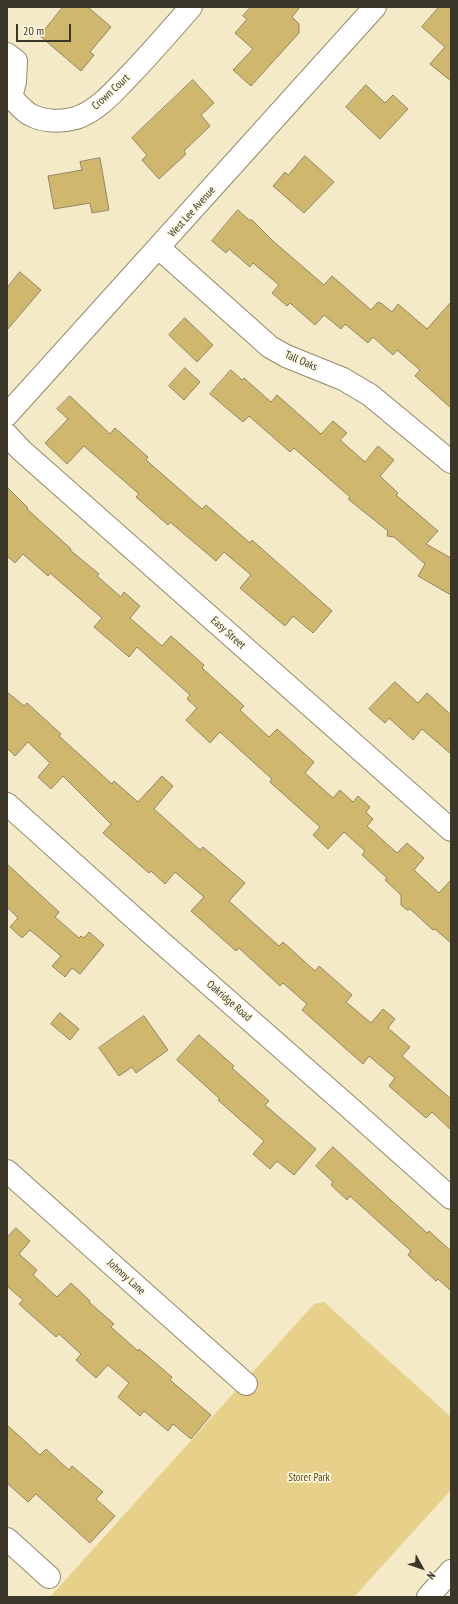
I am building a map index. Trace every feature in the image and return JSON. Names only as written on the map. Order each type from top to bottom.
[{"type":"street","name":"Crown Court","points":[[7,54],[16,61],[15,82],[9,97],[30,115],[45,120],[60,121],[76,118],[105,101],[191,7]]},
{"type":"street","name":"West Lee Avenue","points":[[7,415],[375,7]]},
{"type":"street","name":"Tall Oaks","points":[[159,248],[270,347],[286,356],[343,379],[370,394],[451,462]]},
{"type":"street","name":"Easy Street","points":[[7,435],[22,450],[451,830]]},
{"type":"street","name":"Oakridge Road","points":[[7,804],[451,1198]]},
{"type":"street","name":"Johnny Lane","points":[[7,1171],[246,1384]]},
{"type":"street","points":[[7,1539],[49,1577]]},
{"type":"street","points":[[428,1597],[451,1571]]},
{"type":"green space","name":"Storer Park","points":[[324,1302],[451,1417],[451,1490],[354,1597],[50,1597],[314,1304]]},
{"type":"building","points":[[63,7],[88,7],[111,27],[90,52],[94,55],[81,71],[40,36]]},
{"type":"building","points":[[251,7],[300,7],[292,17],[299,24],[299,33],[251,86],[233,70],[253,49],[235,33],[247,19],[243,16]]},
{"type":"building","points":[[439,7],[451,7],[451,81],[430,64],[445,47],[422,27]]},
{"type":"building","points":[[193,80],[214,103],[201,115],[210,126],[184,151],[186,154],[159,179],[142,160],[147,155],[132,138]]},
{"type":"building","points":[[366,85],[385,103],[393,95],[408,109],[380,139],[346,107]]},
{"type":"building","points":[[305,156],[334,182],[304,213],[273,186],[285,172],[288,175]]},
{"type":"building","points":[[100,158],[109,210],[92,213],[90,203],[54,209],[48,176],[82,170],[80,162]]},
{"type":"building","points":[[238,210],[249,220],[252,220],[273,241],[324,285],[332,276],[371,310],[378,302],[392,312],[398,304],[427,329],[451,302],[451,408],[415,376],[420,370],[397,350],[393,355],[373,337],[368,343],[345,324],[341,329],[324,315],[315,325],[290,303],[287,306],[272,293],[279,285],[253,263],[250,267],[229,249],[226,253],[212,241]]},
{"type":"building","points":[[20,272],[41,290],[7,330],[7,288]]},
{"type":"building","points":[[185,318],[213,345],[197,362],[169,335]]},
{"type":"building","points":[[185,368],[200,382],[184,400],[169,386]]},
{"type":"building","points":[[231,370],[242,380],[244,378],[271,402],[277,395],[321,434],[333,421],[347,433],[340,440],[365,462],[378,446],[394,460],[380,476],[398,493],[396,495],[438,531],[426,544],[451,558],[451,595],[418,576],[425,564],[394,537],[387,536],[388,531],[348,499],[350,497],[294,448],[290,452],[249,416],[243,422],[210,394]]},
{"type":"building","points":[[70,396],[110,434],[115,428],[148,457],[146,460],[202,509],[206,505],[250,543],[252,540],[332,611],[313,633],[293,616],[285,626],[240,588],[251,575],[224,552],[216,561],[170,522],[168,525],[136,497],[139,494],[84,446],[67,464],[45,443],[68,419],[57,409]]},
{"type":"building","points":[[7,487],[28,508],[27,509],[71,549],[70,550],[99,574],[97,576],[121,597],[124,592],[140,606],[130,618],[162,646],[171,636],[204,665],[202,668],[244,706],[240,710],[269,737],[277,729],[314,762],[305,773],[333,798],[340,790],[353,802],[358,796],[370,807],[366,812],[373,819],[367,826],[397,853],[407,843],[424,858],[414,870],[439,893],[451,880],[451,943],[435,929],[433,930],[410,909],[407,910],[401,905],[401,895],[385,880],[387,878],[362,855],[365,851],[344,832],[328,849],[313,835],[320,827],[270,782],[272,779],[220,732],[210,743],[186,720],[197,708],[187,699],[190,695],[137,647],[129,657],[94,627],[102,618],[50,573],[48,576],[23,554],[15,563],[7,556]]},
{"type":"building","points":[[395,682],[418,703],[427,693],[451,715],[451,754],[422,729],[413,740],[389,718],[385,723],[369,709]]},
{"type":"building","points":[[7,692],[24,706],[27,703],[61,734],[59,736],[112,784],[114,781],[138,802],[162,776],[173,786],[154,809],[200,850],[203,847],[245,883],[229,901],[279,946],[283,942],[315,971],[319,966],[352,995],[346,1002],[371,1023],[383,1009],[395,1019],[388,1028],[410,1047],[402,1056],[451,1099],[451,1130],[432,1112],[426,1118],[389,1086],[395,1078],[369,1056],[363,1064],[302,1010],[307,1004],[283,983],[280,986],[239,948],[236,951],[191,911],[204,897],[175,872],[165,884],[151,871],[149,873],[103,833],[111,824],[63,776],[51,789],[38,777],[50,763],[28,742],[15,756],[7,748]]},
{"type":"building","points":[[7,864],[59,912],[55,917],[79,938],[81,936],[84,938],[89,932],[104,945],[80,974],[72,968],[65,977],[52,966],[61,956],[30,930],[22,938],[10,927],[18,918],[7,907]]},
{"type":"building","points":[[60,1013],[79,1029],[70,1040],[51,1024]]},
{"type":"building","points":[[144,1016],[168,1050],[136,1073],[132,1067],[119,1076],[99,1048]]},
{"type":"building","points":[[199,1035],[234,1066],[232,1068],[269,1101],[265,1105],[316,1149],[294,1175],[277,1161],[270,1169],[253,1154],[264,1141],[218,1100],[220,1099],[177,1060]]},
{"type":"building","points":[[333,1147],[427,1233],[429,1231],[451,1251],[451,1291],[438,1279],[436,1281],[408,1255],[411,1251],[350,1196],[347,1200],[331,1185],[333,1182],[316,1166]]},
{"type":"building","points":[[16,1228],[30,1241],[19,1254],[37,1270],[33,1275],[57,1297],[71,1283],[90,1301],[89,1302],[114,1324],[111,1327],[138,1351],[139,1349],[172,1377],[170,1380],[211,1415],[191,1439],[173,1424],[168,1431],[144,1411],[140,1416],[118,1397],[129,1383],[108,1365],[96,1378],[76,1360],[81,1354],[59,1334],[56,1337],[19,1304],[23,1300],[7,1286],[7,1238]]},
{"type":"building","points":[[7,1425],[40,1455],[46,1449],[69,1470],[72,1466],[103,1492],[96,1499],[115,1516],[90,1543],[36,1494],[28,1502],[7,1483]]}]
